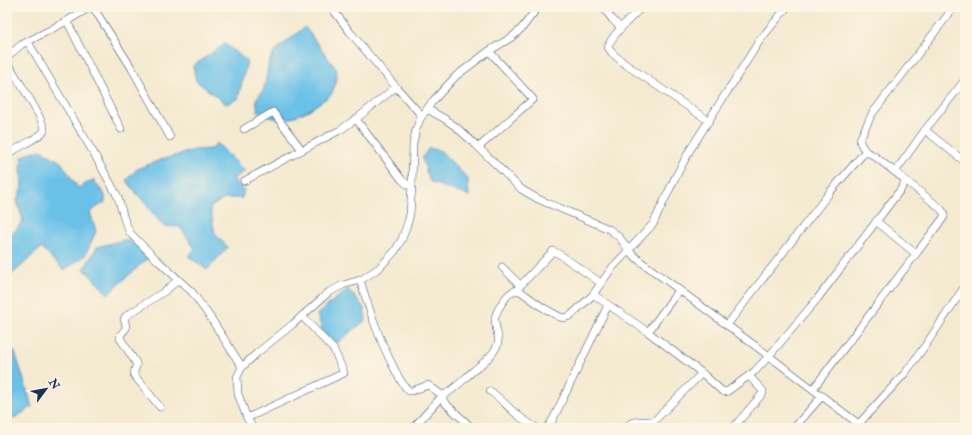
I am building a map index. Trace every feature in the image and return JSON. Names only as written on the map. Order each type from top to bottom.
[{"type":"street","points":[[7,154],[44,132],[42,122],[9,65],[7,60],[8,56],[28,42],[92,7],[132,66],[170,137]]},
{"type":"street","points":[[331,7],[396,87],[424,112],[432,111],[445,119],[479,147],[521,189],[544,202],[609,229],[620,238],[628,250],[640,261],[814,389],[859,427],[906,372],[965,286]]},
{"type":"street","points":[[603,7],[621,28]]},
{"type":"street","points":[[642,7],[621,28],[608,48],[612,53],[632,68],[709,121]]},
{"type":"street","points":[[502,267],[519,287],[542,307],[562,318],[570,316],[594,294],[612,268],[653,224],[690,150],[760,40],[788,7]]},
{"type":"street","points":[[814,389],[944,217],[944,213],[940,208],[873,155],[866,152],[860,139],[872,114],[954,7]]},
{"type":"street","points":[[253,428],[247,418],[238,394],[237,377],[242,367],[329,292],[343,285],[360,280],[378,268],[395,252],[409,218],[412,205],[414,137],[424,112],[456,76],[489,51],[516,34],[530,18],[535,8]]},
{"type":"street","points":[[67,21],[121,129]]},
{"type":"street","points":[[28,42],[118,197],[124,219],[130,233],[197,298],[242,367]]},
{"type":"street","points":[[479,147],[533,99],[489,51]]},
{"type":"street","points":[[895,172],[925,130],[965,80]]},
{"type":"street","points":[[244,181],[340,130],[396,87]]},
{"type":"street","points":[[244,129],[273,112],[302,150]]},
{"type":"street","points":[[356,119],[402,180],[408,185],[412,185]]},
{"type":"street","points":[[925,130],[965,163]]},
{"type":"street","points":[[727,325],[830,192],[866,152]]},
{"type":"street","points":[[594,294],[648,332],[702,373],[722,391],[728,392],[759,367],[818,298],[901,189],[904,184],[904,179]]},
{"type":"street","points":[[876,221],[916,254]]},
{"type":"street","points":[[413,428],[443,395],[446,395],[461,383],[495,350],[498,343],[495,319],[497,312],[510,293],[516,290],[553,251],[601,283]]},
{"type":"street","points":[[519,287],[527,274]]},
{"type":"street","points":[[160,407],[134,375],[136,363],[120,338],[120,335],[127,328],[124,318],[126,316],[165,291],[178,280]]},
{"type":"street","points":[[360,280],[378,334],[394,368],[406,388],[409,391],[412,391],[428,385],[443,395],[445,403],[472,428]]},
{"type":"street","points":[[648,332],[679,290]]},
{"type":"street","points":[[547,428],[558,409],[608,305]]},
{"type":"street","points":[[247,418],[344,373],[334,350],[302,316]]},
{"type":"street","points":[[625,428],[631,423],[638,421],[651,422],[655,420],[702,373]]},
{"type":"street","points":[[733,428],[763,393],[763,390],[749,376]]},
{"type":"street","points":[[490,392],[529,424],[538,428]]},
{"type":"street","points":[[794,428],[822,396]]},
{"type":"water","points":[[305,27],[337,70],[336,83],[331,95],[309,110],[284,121],[270,117],[258,111],[256,99],[264,89],[269,62],[275,51]]},
{"type":"water","points":[[225,44],[247,61],[238,99],[226,104],[196,81],[193,66]]},
{"type":"water","points":[[217,143],[245,171],[233,179],[244,190],[242,198],[226,198],[210,207],[215,234],[228,247],[207,270],[188,256],[195,249],[180,227],[163,226],[126,180],[137,169],[160,160],[194,150],[211,149]]},
{"type":"water","points":[[429,148],[441,151],[468,179],[469,196],[430,182],[422,158]]},
{"type":"water","points":[[41,150],[61,162],[78,188],[93,180],[105,195],[105,202],[90,212],[96,231],[85,256],[64,270],[41,248],[7,279],[7,237],[16,230],[23,220],[17,201],[22,187],[22,157],[31,152]]},
{"type":"water","points":[[124,240],[136,244],[149,257],[108,294],[84,269],[97,247]]},
{"type":"water","points":[[348,289],[364,308],[366,320],[337,343],[325,339],[317,314]]},
{"type":"water","points":[[7,347],[15,352],[32,407],[11,420],[7,417]]}]
